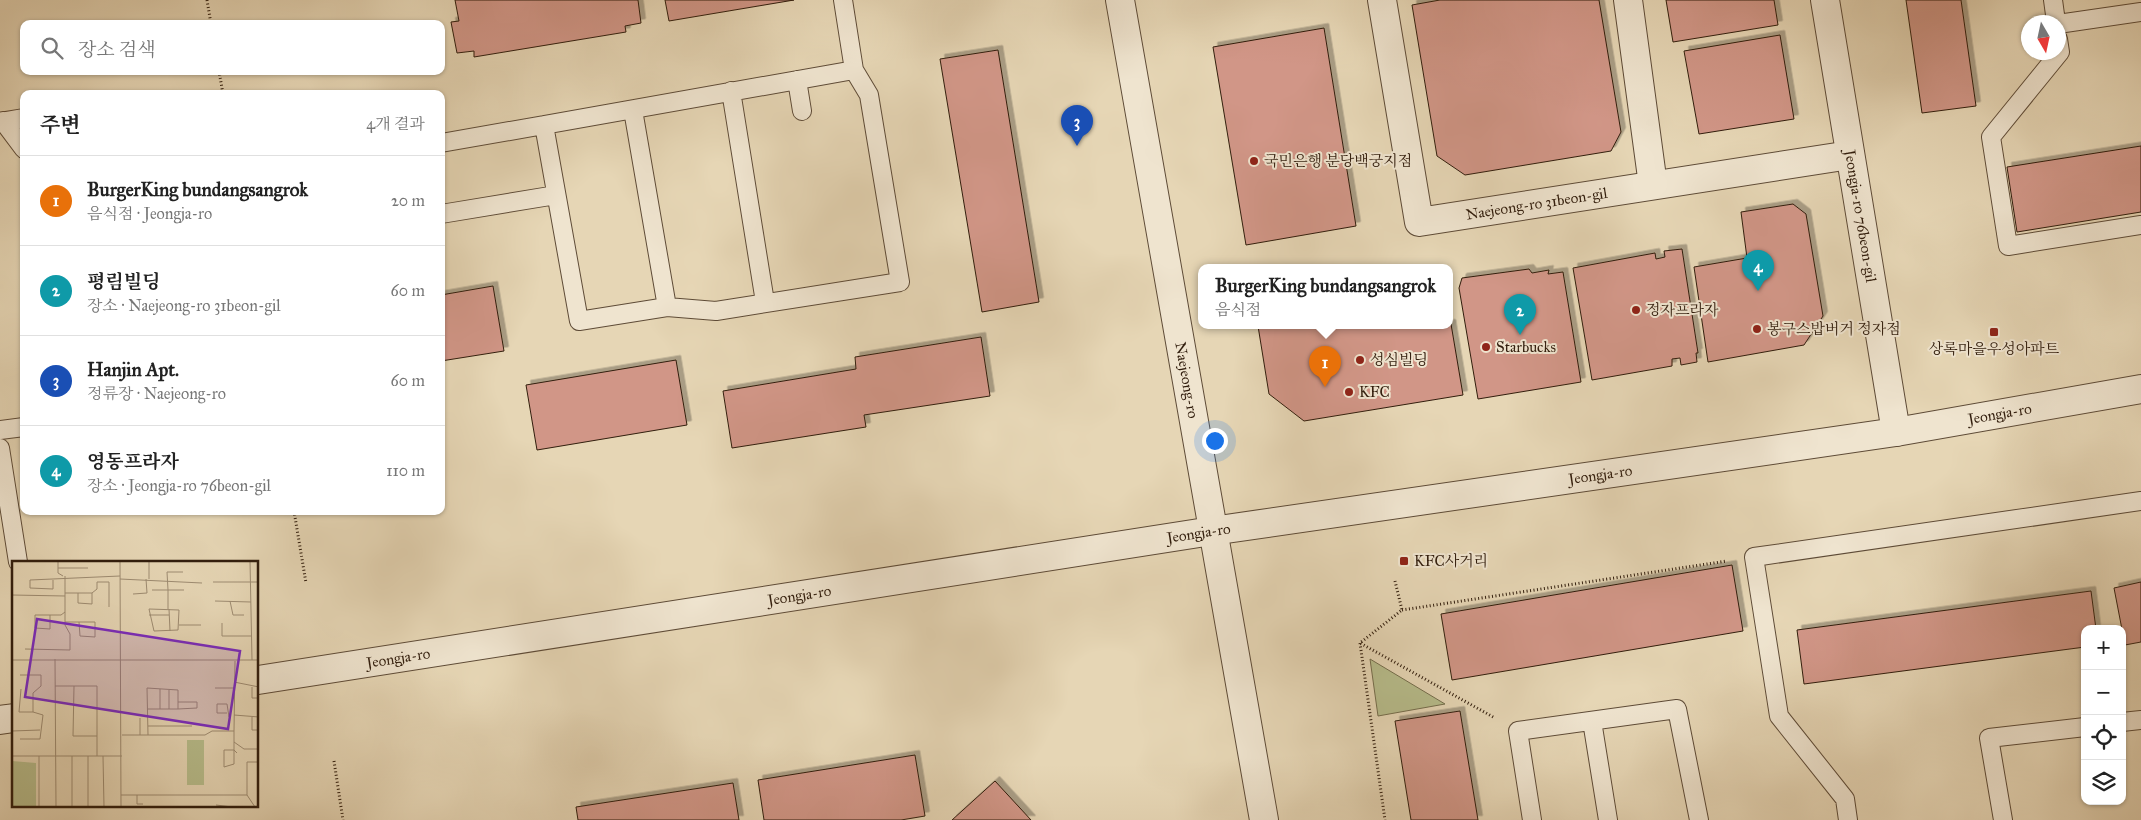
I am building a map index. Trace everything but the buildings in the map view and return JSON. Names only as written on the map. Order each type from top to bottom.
[{"type":"street","name":"Naejeong-ro","points":[[1120,0],[1264,820]]},
{"type":"street","name":"Naejeong-ro 31beon-gil","points":[[1382,0],[1419,222],[1850,155]]},
{"type":"street","points":[[1628,0],[1653,185]]},
{"type":"street","name":"Jeongja-ro 76beon-gil","points":[[1824,0],[1896,432]]},
{"type":"street","name":"Jeongja-ro","points":[[259,680],[1212,531],[1896,432],[2141,388]]},
{"type":"lane","points":[[544,125],[579,321],[667,307],[716,311],[900,282],[869,95],[854,70],[843,0]]},
{"type":"lane","points":[[2053,0],[2056,15]]},
{"type":"lane","points":[[2066,22],[2141,12]]},
{"type":"lane","points":[[2054,60],[1991,137],[2008,246],[2141,225]]},
{"type":"lane","points":[[445,142],[854,70]]},
{"type":"lane","points":[[797,80],[802,111]]},
{"type":"lane","points":[[730,91],[765,302]]},
{"type":"lane","points":[[633,110],[667,307]]},
{"type":"lane","points":[[2,121],[20,119]]},
{"type":"lane","points":[[2,121],[20,144]]},
{"type":"lane","points":[[445,213],[556,195]]},
{"type":"lane","points":[[0,430],[20,427]]},
{"type":"lane","points":[[0,448],[4,491],[18,561]]},
{"type":"lane","points":[[1848,820],[1845,799],[1779,716],[1754,557],[2141,501]]},
{"type":"lane","points":[[1532,820],[1518,731],[1677,709],[1699,820]]},
{"type":"lane","points":[[2126,722],[2141,720]]},
{"type":"lane","points":[[1592,721],[1608,820]]},
{"type":"lane","points":[[2003,820],[1989,738],[2081,727]]},
{"type":"path","points":[[206,0],[210,20]]},
{"type":"path","points":[[220,75],[221,90]]},
{"type":"path","points":[[295,515],[306,583]]},
{"type":"path","points":[[1360,643],[1402,610],[1754,557]]},
{"type":"path","points":[[1395,581],[1402,610]]},
{"type":"path","points":[[1360,643],[1518,731]]},
{"type":"path","points":[[1360,643],[1385,820]]},
{"type":"path","points":[[334,761],[344,820]]},
{"type":"green space","points":[[1370,659],[1445,704],[1378,716]]},
{"type":"place","name":"Hanjin Apt.","points":[[1077,146]]},
{"type":"place","name":"국민은행 분당백궁지점","points":[[1254,161]]},
{"type":"place","name":"영동프라자","points":[[1758,291]]},
{"type":"place","name":"정자프라자","points":[[1636,310]]},
{"type":"place","name":"봉구스밥버거 정자점","points":[[1757,329]]},
{"type":"place","name":"상록마을우성아파트","points":[[1994,332]]},
{"type":"place","name":"평림빌딩","points":[[1520,335]]},
{"type":"place","name":"Starbucks","points":[[1486,347]]},
{"type":"place","name":"성심빌딩","points":[[1360,360]]},
{"type":"place","name":"BurgerKing bundangsangrok","points":[[1325,387]]},
{"type":"place","name":"KFC","points":[[1349,392]]},
{"type":"place","name":"KFC사거리","points":[[1404,561]]}]
